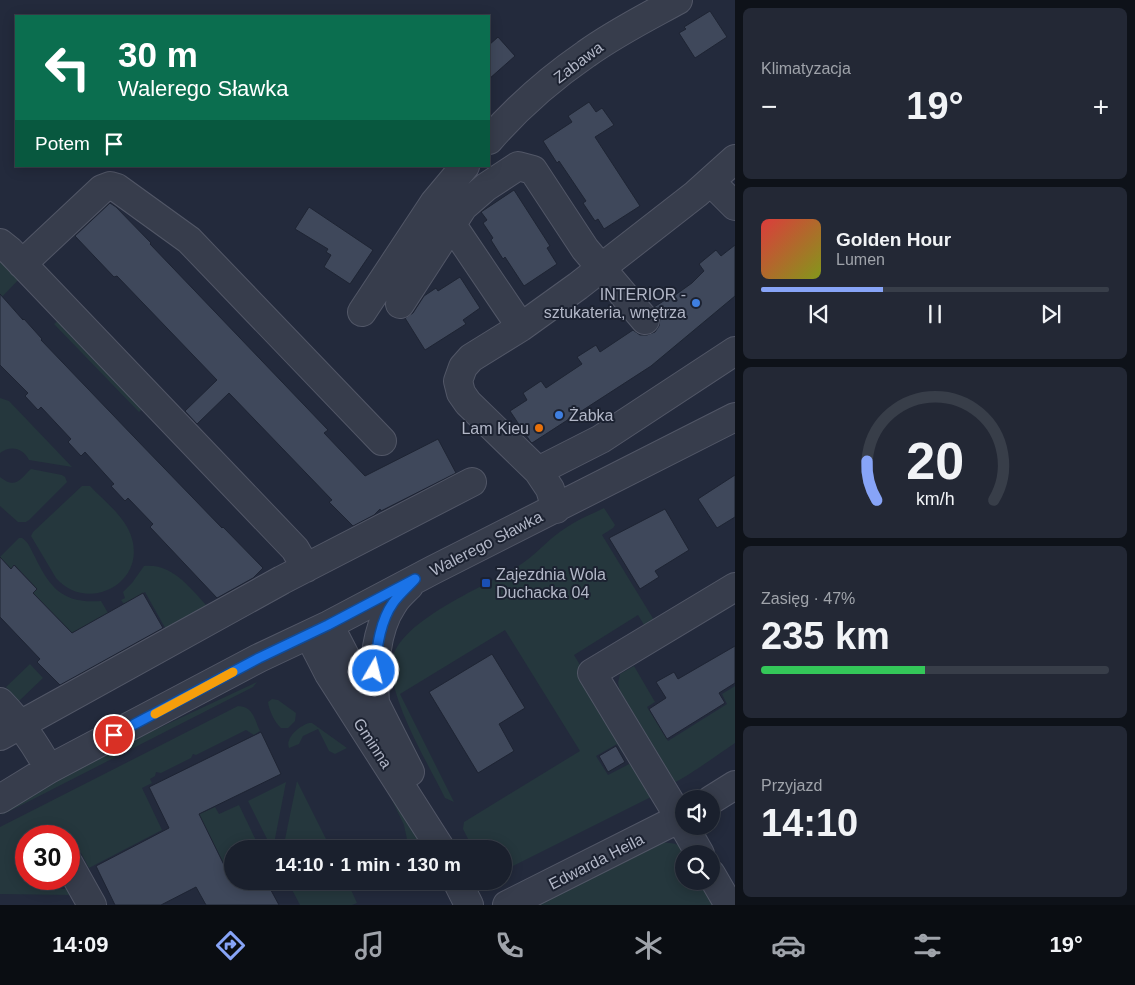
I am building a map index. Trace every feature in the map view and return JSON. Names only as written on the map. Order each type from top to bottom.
[{"type":"street","name":"Zabawa","points":[[490,139],[516,111],[586,53],[678,0]]},
{"type":"street","points":[[556,509],[550,489],[538,471],[468,403],[461,393],[458,381],[462,367],[471,358],[521,327],[602,268],[711,182],[734,160]]},
{"type":"street","points":[[400,304],[463,207],[486,187],[518,166],[533,170],[585,249],[645,320]]},
{"type":"street","points":[[362,312],[434,203],[464,167]]},
{"type":"street","points":[[711,182],[735,206]]},
{"type":"street","points":[[22,264],[102,189],[110,186],[117,188],[190,240],[382,442]]},
{"type":"street","points":[[452,225],[521,327]]},
{"type":"street","points":[[0,244],[22,264],[295,549],[306,568]]},
{"type":"street","points":[[538,471],[601,439],[735,350]]},
{"type":"street","name":"Walerego Sławka","points":[[0,799],[49,769],[259,658],[319,630],[415,579],[735,417]]},
{"type":"street","points":[[11,730],[306,568],[472,482]]},
{"type":"street","name":"Gminna","points":[[375,703],[376,652],[385,619],[393,603],[415,579]]},
{"type":"street","points":[[675,808],[592,673],[735,587]]},
{"type":"street","name":"Gminna","points":[[319,630],[375,703],[422,796],[438,840]]},
{"type":"street","name":"Gminna","points":[[319,630],[329,674],[435,840]]},
{"type":"street","points":[[0,702],[11,730],[35,743],[49,769]]},
{"type":"street","points":[[720,794],[735,785]]},
{"type":"street","name":"Edwarda Heila","points":[[507,905],[675,825]]},
{"type":"street","points":[[80,884],[92,905]]},
{"type":"street","points":[[462,890],[469,905]]},
{"type":"street","points":[[720,890],[729,905]]},
{"type":"shaded area","points":[[0,255],[20,278],[0,299]]},
{"type":"shaded area","points":[[61,318],[145,406],[139,412],[54,324]]},
{"type":"shaded area","points":[[0,398],[9,401],[72,467],[29,460],[20,450],[16,449],[8,449],[0,453]]},
{"type":"shaded area","points":[[31,469],[62,475],[67,482],[29,520],[18,522],[0,506],[0,477],[14,483]]},
{"type":"shaded area","points":[[82,486],[90,486],[114,510],[125,524],[132,539],[134,555],[130,569],[122,581],[110,589],[97,593],[82,593],[68,588],[56,578],[31,536]]},
{"type":"shaded area","points":[[604,508],[615,525],[602,535],[654,620],[646,628],[638,615],[574,655],[629,746],[622,752],[617,744],[596,756],[608,775],[637,760],[657,794],[512,866],[512,840],[468,840],[463,829],[464,822],[580,751],[505,630],[400,694],[454,802],[445,798],[402,711],[392,676],[392,661],[398,646],[409,632],[425,619],[444,606],[517,567],[560,531]]},
{"type":"shaded area","points":[[19,538],[22,538],[28,544],[46,577],[59,592],[77,600],[101,601],[108,613],[72,633],[33,593],[37,589],[15,565],[11,569],[0,557]]},
{"type":"shaded area","points":[[144,566],[155,566],[173,573],[189,586],[210,609],[168,633],[145,592],[124,604],[121,600],[125,598],[123,592]]},
{"type":"shaded area","points":[[30,664],[43,678],[19,701],[6,687]]},
{"type":"shaded area","points":[[634,666],[655,702],[647,707],[668,741],[727,704],[722,694],[735,686],[735,743],[675,782],[620,691],[618,683],[620,674]]},
{"type":"shaded area","points":[[257,682],[253,687],[0,816],[42,787],[129,742]]},
{"type":"shaded area","points":[[272,699],[278,700],[296,713],[295,721],[288,728],[281,728],[275,720],[268,702]]},
{"type":"shaded area","points":[[238,706],[250,711],[255,718],[260,731],[254,735],[246,730],[196,755],[193,754],[191,758],[161,773],[156,772],[155,776],[150,779],[152,783],[142,788],[162,830],[89,868],[80,851],[80,825],[15,825],[15,890],[72,890],[75,895],[0,894],[0,827]]},
{"type":"shaded area","points":[[309,723],[312,723],[347,748],[335,754],[329,751],[318,729],[303,736],[299,744],[289,748],[288,744],[291,736]]},
{"type":"shaded area","points":[[363,740],[420,840],[407,840],[404,825]]},
{"type":"shaded area","points":[[297,781],[326,840],[285,840]]},
{"type":"shaded area","points":[[286,782],[275,840],[268,840],[248,801]]},
{"type":"shaded area","points":[[239,805],[256,840],[224,840],[224,865],[199,814],[215,807],[219,814]]},
{"type":"shaded area","points":[[661,842],[678,845],[675,845],[675,890],[712,890],[719,905],[536,905]]},
{"type":"shaded area","points":[[292,890],[351,890],[357,903],[352,905],[300,905]]},
{"type":"building","points":[[710,11],[727,37],[695,58],[679,33],[686,29],[684,27]]},
{"type":"building","points":[[498,37],[515,56],[490,78],[490,44]]},
{"type":"building","points":[[589,102],[596,112],[602,108],[614,125],[595,137],[640,206],[604,229],[598,219],[595,221],[583,203],[586,201],[543,141],[572,122],[568,116]]},
{"type":"building","points":[[514,190],[550,246],[547,248],[557,264],[524,286],[491,240],[493,238],[483,223],[487,220],[481,212]]},
{"type":"building","points":[[110,203],[151,243],[328,430],[324,433],[365,476],[438,439],[456,473],[381,511],[380,509],[374,515],[353,526],[329,502],[332,500],[229,393],[197,424],[185,411],[217,380],[117,276],[114,277],[75,236]]},
{"type":"building","points":[[309,207],[373,250],[350,284],[324,267],[331,255],[326,252],[328,249],[295,229]]},
{"type":"building","points":[[735,245],[735,296],[651,366],[532,443],[530,441],[510,411],[527,400],[523,393],[541,381],[546,388],[582,364],[577,357],[596,345],[600,352],[633,330],[640,335],[655,332],[659,326],[660,318],[654,307],[692,283],[704,271],[699,264],[716,250],[721,256]]},
{"type":"building","points":[[460,277],[480,308],[463,320],[466,324],[425,350],[405,318],[413,313],[424,296],[436,288],[438,291]]},
{"type":"building","points":[[0,294],[41,340],[135,438],[263,568],[253,578],[217,598],[150,527],[153,524],[128,498],[125,501],[111,486],[114,484],[85,452],[81,456],[68,442],[71,439],[41,407],[38,410],[25,396],[28,393],[0,365]]},
{"type":"building","points":[[735,475],[735,517],[717,528],[698,499]]},
{"type":"building","points":[[665,509],[689,550],[655,571],[659,577],[640,589],[609,538]]},
{"type":"building","points":[[0,557],[11,569],[14,565],[37,589],[33,593],[72,633],[143,593],[163,628],[60,685],[37,662],[40,659],[0,617]]},
{"type":"building","points":[[735,646],[735,683],[719,693],[725,703],[667,739],[649,709],[666,698],[656,682],[674,672],[678,679]]},
{"type":"building","points":[[492,654],[525,708],[499,724],[514,751],[478,773],[429,692]]},
{"type":"building","points":[[261,732],[281,774],[199,814],[224,865],[224,890],[271,890],[279,905],[206,905],[196,887],[161,905],[115,905],[96,866],[169,828],[149,787]]},
{"type":"building","points":[[616,746],[625,762],[608,772],[599,756]]},
{"type":"slow traffic","points":[[155,714],[233,672]]},
{"type":"place","name":"INTERIOR - sztukateria, wnętrza","points":[[696,303]]},
{"type":"place","name":"Żabka","points":[[559,415]]},
{"type":"place","name":"Lam Kieu","points":[[539,428]]},
{"type":"place","name":"Zajezdnia Wola Duchacka 04","points":[[486,583]]},
{"type":"route","points":[[114,735],[259,658],[328,625],[415,579],[393,603],[385,619],[376,652],[374,671]]}]
